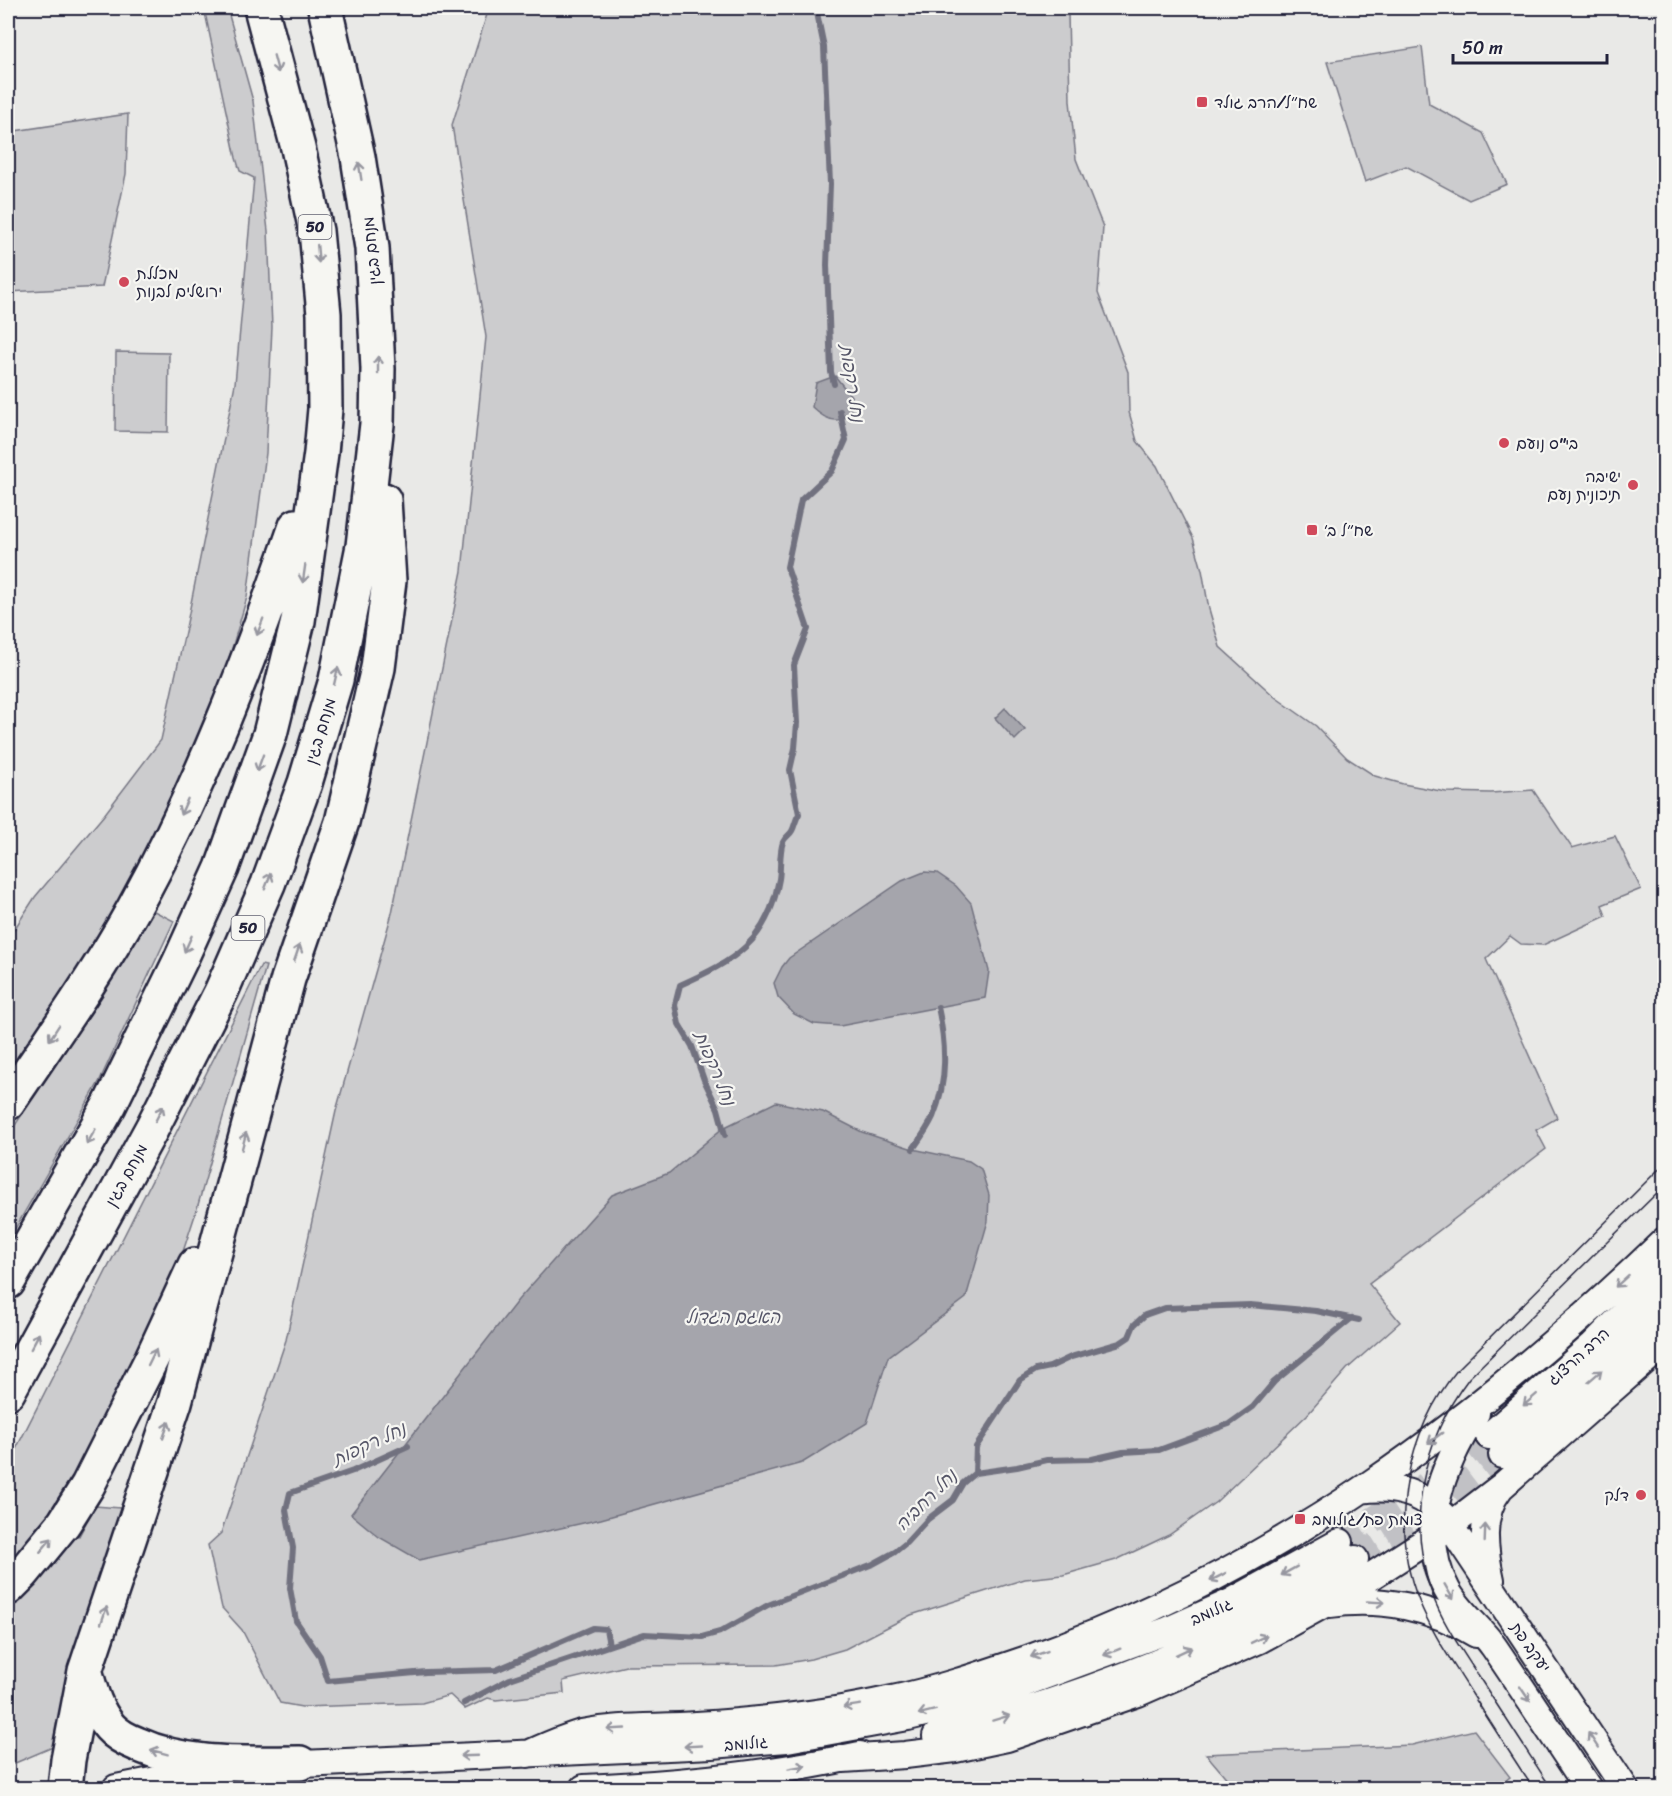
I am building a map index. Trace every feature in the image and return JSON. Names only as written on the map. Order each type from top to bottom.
[{"type":"highway","name":"50","points":[[8,1282],[110,1104],[180,961],[222,868],[270,734],[298,621],[325,409],[324,314],[316,231],[298,148],[261,8]]},
{"type":"highway","name":"מנחם בגין","points":[[8,1392],[157,1117],[221,992],[268,884],[305,783],[336,680],[363,546],[377,424],[378,369],[372,248],[358,158],[325,8]]},
{"type":"highway","points":[[65,1788],[85,1671],[175,1402],[288,979],[342,822],[378,668],[389,581],[377,424]]},
{"type":"highway","points":[[8,1103],[133,909],[174,830],[212,747],[251,651],[321,453]]},
{"type":"highway","points":[[8,1588],[64,1523],[88,1485],[181,1297],[235,1176]]},
{"type":"highway","points":[[85,1671],[100,1714],[111,1729],[122,1738],[152,1751],[185,1759],[226,1763],[300,1763]]},
{"type":"main road","points":[[528,1754],[582,1733],[796,1716],[886,1701],[951,1685],[1073,1642],[1177,1597],[1276,1545],[1361,1490],[1482,1403],[1562,1336],[1665,1241]]},
{"type":"main road","name":"הרב הרצוג","points":[[1665,1274],[1593,1344],[1496,1445],[1618,1356],[1665,1309]]},
{"type":"main road","points":[[843,1759],[954,1749],[1007,1738],[1042,1727],[1138,1692],[1208,1663],[1318,1608],[1440,1523],[1502,1486],[1665,1344]]},
{"type":"main road","name":"יעקב פת","points":[[1482,1403],[1450,1460],[1440,1486],[1439,1572],[1448,1591],[1493,1646],[1588,1788]]},
{"type":"main road","points":[[1502,1486],[1494,1496],[1489,1508],[1485,1545],[1491,1579],[1504,1609]]},
{"type":"main road","name":"יעקב פת","points":[[1361,1490],[1379,1488],[1406,1491],[1420,1497],[1504,1609],[1625,1788]]},
{"type":"main road","name":"גולומב","points":[[116,1788],[172,1777],[300,1763],[712,1745],[787,1739],[855,1728],[953,1706],[1081,1664],[1166,1631],[1348,1550],[1301,1592],[1222,1633],[1096,1687],[969,1728],[843,1759],[712,1779],[613,1788],[584,1788]]},
{"type":"main road","points":[[1318,1608],[1359,1602],[1407,1606],[1455,1623],[1493,1646]]},
{"type":"shaded area","points":[[204,8],[227,8],[253,101],[268,231],[272,327],[266,453],[247,597],[209,727],[147,858],[74,977],[8,1072],[8,939],[35,897],[104,815],[161,740],[235,384],[254,178],[240,171],[236,158]]},
{"type":"shaded area","points":[[489,8],[1063,8],[1068,14],[1070,101],[1076,159],[1103,227],[1098,293],[1128,372],[1129,412],[1137,441],[1157,466],[1193,538],[1220,647],[1275,697],[1316,726],[1347,758],[1375,776],[1446,792],[1491,793],[1533,790],[1572,848],[1615,836],[1641,889],[1602,905],[1606,916],[1543,945],[1521,944],[1510,936],[1486,959],[1557,1118],[1536,1130],[1546,1149],[1369,1284],[1400,1322],[1347,1369],[1307,1415],[1216,1502],[1169,1535],[1116,1560],[1063,1575],[1025,1579],[911,1615],[845,1649],[811,1659],[776,1665],[626,1666],[563,1681],[564,1693],[496,1700],[488,1698],[465,1709],[450,1695],[422,1703],[302,1707],[280,1703],[242,1630],[222,1608],[208,1545],[221,1533],[286,1340],[336,1111],[392,913],[462,571],[486,337],[452,125]]},
{"type":"shaded area","points":[[1422,47],[1429,104],[1483,133],[1507,184],[1469,200],[1406,166],[1365,182],[1327,62]]},
{"type":"shaded area","points":[[128,114],[126,174],[102,287],[8,292],[8,132]]},
{"type":"shaded area","points":[[116,352],[169,353],[168,432],[115,431]]},
{"type":"shaded area","points":[[154,911],[174,921],[99,1082],[8,1241],[8,1136]]},
{"type":"shaded area","points":[[261,965],[266,966],[196,1212],[155,1337],[75,1481],[48,1518],[79,1536],[95,1506],[133,1509],[53,1747],[8,1766],[8,1465]]},
{"type":"shaded area","points":[[1474,1730],[1510,1777],[1496,1788],[1235,1788],[1206,1754],[1412,1745]]},
{"type":"water","points":[[835,376],[851,396],[851,413],[841,420],[825,417],[812,407],[816,383]]},
{"type":"water","points":[[1005,708],[1025,730],[1015,740],[995,718]]},
{"type":"water","points":[[924,872],[937,873],[956,886],[971,903],[989,971],[985,998],[840,1026],[814,1024],[794,1014],[778,997],[774,983],[789,958],[902,881]]},
{"type":"water","name":"האגם הגדול","points":[[776,1102],[823,1112],[862,1132],[913,1149],[969,1161],[981,1169],[989,1195],[988,1221],[966,1298],[888,1357],[867,1423],[802,1463],[601,1519],[419,1560],[379,1537],[351,1514],[518,1300],[612,1195],[669,1173],[723,1128]]},
{"type":"waterway","name":"נחל רקפות","points":[[816,8],[824,47],[830,184],[827,265],[831,372],[834,384]]},
{"type":"waterway","name":"נחל רקפות","points":[[725,1135],[718,1109],[704,1080],[692,1046],[679,1024],[675,1005],[680,985],[732,958],[757,934],[774,901],[783,842],[792,831],[799,814],[790,770],[797,723],[794,665],[808,629],[787,567],[801,500],[832,471],[846,440],[840,411]]},
{"type":"waterway","points":[[913,1149],[933,1117],[941,1090],[944,1049],[938,1007]]},
{"type":"waterway","name":"נחל רחביה","points":[[464,1703],[510,1679],[644,1634],[702,1637],[720,1632],[768,1605],[873,1564],[895,1552],[928,1519],[953,1500],[963,1483],[975,1473],[976,1447],[1020,1380],[1036,1370],[1050,1367],[1071,1357],[1120,1343],[1129,1337],[1134,1325],[1145,1315],[1165,1308],[1250,1305],[1316,1311],[1359,1320]]},
{"type":"waterway","points":[[975,1473],[1047,1460],[1092,1459],[1123,1452],[1159,1450],[1229,1424],[1253,1407],[1274,1382],[1352,1318]]},
{"type":"waterway","name":"נחל רקפות","points":[[408,1446],[353,1471],[290,1493],[286,1510],[293,1548],[290,1588],[296,1621],[320,1656],[328,1681],[426,1672],[496,1670],[593,1628],[606,1629],[609,1645]]},
{"type":"tunnel","points":[[1340,1542],[1426,1485],[1489,1436]]},
{"type":"tunnel","points":[[1355,1559],[1421,1517],[1502,1455]]},
{"type":"tram line","points":[[1533,1788],[1442,1646],[1419,1601],[1410,1572],[1405,1542],[1404,1511],[1407,1480],[1426,1421],[1440,1394],[1458,1369],[1664,1164]]},
{"type":"tram line","points":[[1551,1788],[1460,1647],[1436,1605],[1424,1566],[1420,1538],[1423,1482],[1440,1428],[1469,1378],[1664,1186]]},
{"type":"place","name":"שח״ל/הרב גולד","points":[[1202,102]]},
{"type":"place","name":"מכללת ירושלים לבנות","points":[[124,282]]},
{"type":"place","name":"בי\"ס נועם","points":[[1504,443]]},
{"type":"place","name":"ישיבה תיכונית נעם","points":[[1633,485]]},
{"type":"place","name":"שח״ל ב׳","points":[[1312,530]]},
{"type":"place","name":"דלק","points":[[1641,1495]]},
{"type":"place","name":"צומת פת/גולומב","points":[[1300,1519]]}]
